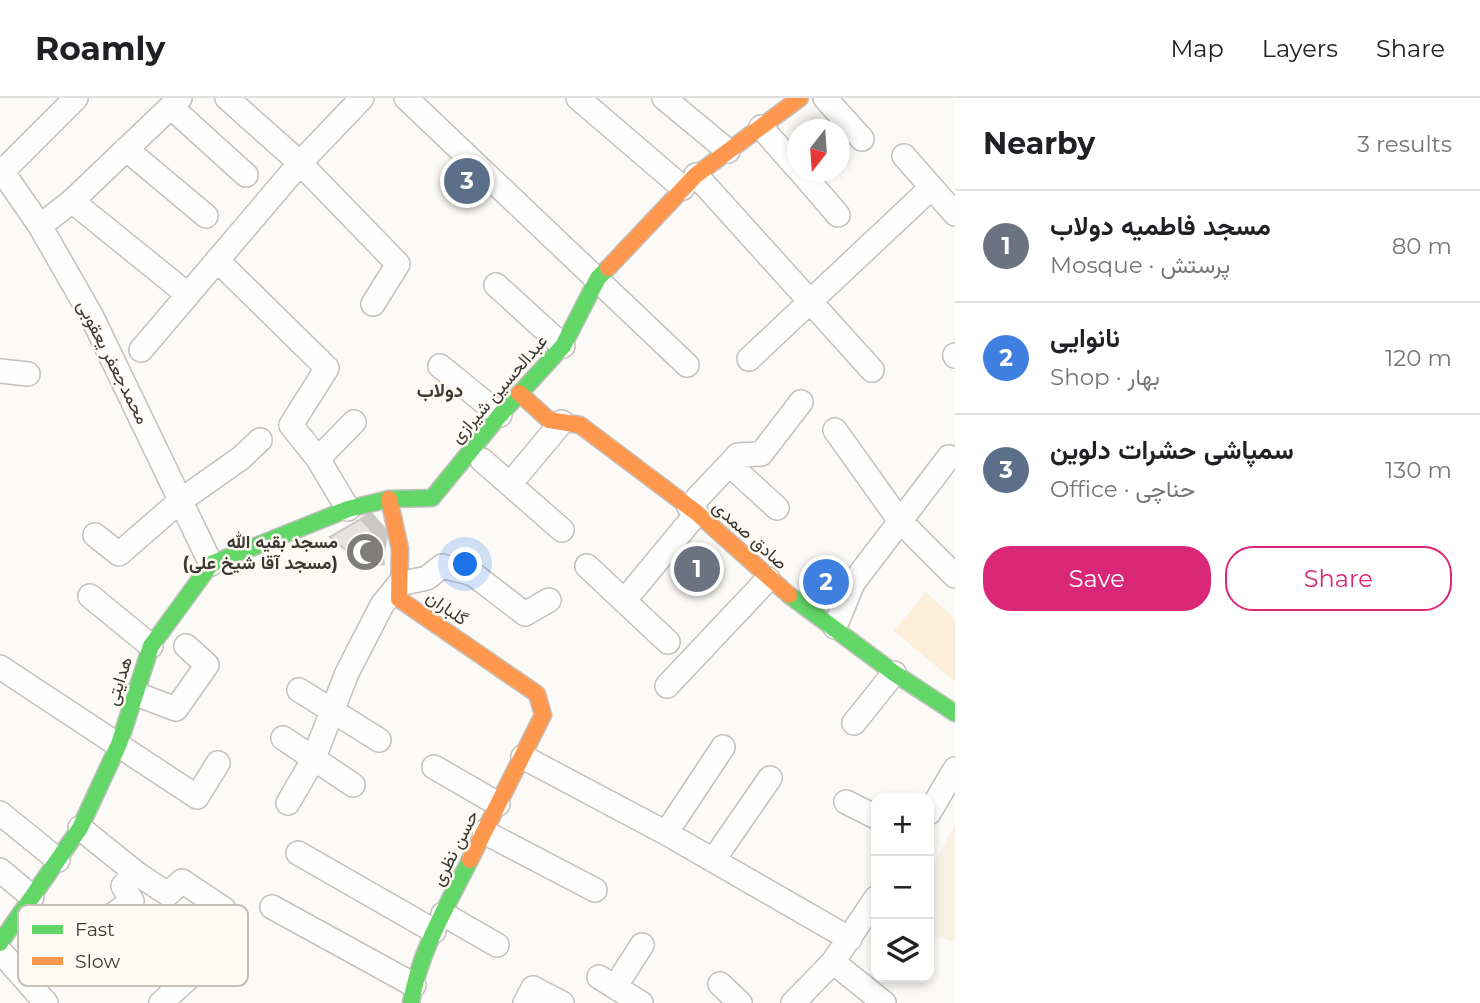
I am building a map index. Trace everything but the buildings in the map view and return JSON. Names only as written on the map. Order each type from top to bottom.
[{"type":"street","points":[[1,169],[76,98]]},
{"type":"street","points":[[226,98],[300,163],[398,264],[373,304]]},
{"type":"street","points":[[141,350],[300,163],[362,98]]},
{"type":"street","points":[[407,98],[687,365]]},
{"type":"street","points":[[578,98],[690,182],[810,302],[872,370]]},
{"type":"street","points":[[664,98],[728,151]]},
{"type":"street","name":"عبدالحسین شیرازی","points":[[348,509],[390,499],[432,498],[500,415],[563,346],[598,278],[690,182],[800,98]]},
{"type":"street","points":[[825,98],[862,139]]},
{"type":"street","points":[[40,226],[72,201],[176,103],[246,175]]},
{"type":"street","points":[[761,127],[787,156]]},
{"type":"street","points":[[126,149],[206,216]]},
{"type":"street","points":[[904,156],[955,214]]},
{"type":"street","name":"محمدجعفر یعقوبی","points":[[1,169],[40,226],[91,315],[211,564]]},
{"type":"street","points":[[809,182],[838,215]]},
{"type":"street","points":[[750,359],[932,188]]},
{"type":"street","points":[[72,201],[187,294]]},
{"type":"street","points":[[211,564],[348,509],[317,459],[291,425],[327,368],[217,260]]},
{"type":"street","points":[[496,285],[563,346]]},
{"type":"street","points":[[440,366],[500,415]]},
{"type":"street","points":[[0,371],[28,374]]},
{"type":"street","name":"صادق صمدی","points":[[519,393],[549,420],[580,425],[693,510],[768,579],[894,673],[955,713]]},
{"type":"street","points":[[624,601],[738,455],[761,454],[801,402]]},
{"type":"street","points":[[317,459],[354,422]]},
{"type":"street","points":[[510,485],[562,422]]},
{"type":"street","points":[[835,430],[900,521],[955,576]]},
{"type":"street","points":[[95,534],[119,554],[180,501],[241,458],[260,440]]},
{"type":"street","points":[[835,627],[853,583],[949,457]]},
{"type":"street","points":[[482,460],[562,530]]},
{"type":"street","points":[[730,465],[777,508]]},
{"type":"street","points":[[390,499],[400,549],[400,584]]},
{"type":"street","name":"هدایتی","points":[[26,905],[80,828],[119,744],[151,646],[211,564]]},
{"type":"street","points":[[288,803],[313,760],[334,713],[347,673],[382,605],[400,584],[427,578],[442,566],[473,573],[525,614],[549,600]]},
{"type":"street","points":[[587,566],[668,642]]},
{"type":"street","points":[[667,686],[768,579]]},
{"type":"street","name":"گلباران","points":[[400,584],[399,599],[537,694],[544,715]]},
{"type":"street","points":[[90,596],[151,646]]},
{"type":"street","points":[[136,694],[176,709],[207,665],[186,646]]},
{"type":"street","points":[[0,667],[197,797],[218,763]]},
{"type":"street","points":[[854,723],[894,673]]},
{"type":"street","points":[[299,690],[379,740]]},
{"type":"street","name":"حسن نظری","points":[[413,994],[439,922],[544,715]]},
{"type":"street","points":[[284,738],[353,785]]},
{"type":"street","points":[[666,833],[723,747]]},
{"type":"street","points":[[523,757],[714,859],[850,939]]},
{"type":"street","points":[[435,767],[498,804]]},
{"type":"street","points":[[934,805],[955,769]]},
{"type":"street","points":[[714,859],[769,778]]},
{"type":"street","points":[[846,802],[871,814]]},
{"type":"street","points":[[0,813],[58,860]]},
{"type":"street","points":[[80,828],[136,873],[168,894],[182,881],[218,905]]},
{"type":"street","points":[[484,832],[594,890]]},
{"type":"street","points":[[298,853],[439,922],[497,945]]},
{"type":"street","points":[[0,870],[32,897]]},
{"type":"street","points":[[126,905],[132,901],[122,886],[136,873]]},
{"type":"street","points":[[793,1003],[833,962],[871,906]]},
{"type":"street","points":[[272,907],[413,994]]},
{"type":"street","name":"هدایتی","points":[[0,943],[18,917]]},
{"type":"street","points":[[641,1003],[607,982],[642,945]]},
{"type":"street","points":[[0,951],[18,971]]},
{"type":"street","points":[[833,962],[884,1003]]},
{"type":"street","points":[[720,984],[740,1003]]},
{"type":"street","points":[[31,986],[46,1003]]},
{"type":"street","points":[[161,1003],[180,986]]},
{"type":"street","points":[[525,1003],[533,988],[562,1003]]},
{"type":"shaded area","points":[[926,592],[955,619],[955,682],[894,631]]},
{"type":"shaded area","points":[[955,824],[955,942],[934,936],[934,863]]},
{"type":"traffic: fast","points":[[26,905],[80,828],[119,744],[151,646],[211,564],[348,509],[389,499],[432,498],[500,415],[563,346],[598,278],[608,268]]},
{"type":"traffic: fast","points":[[789,595],[894,673],[955,713]]},
{"type":"traffic: fast","points":[[411,1003],[427,947],[470,860]]},
{"type":"traffic: fast","points":[[0,943],[18,917]]},
{"type":"traffic: slow","points":[[608,268],[696,175],[800,98]]},
{"type":"traffic: slow","points":[[519,393],[549,420],[580,425],[697,513],[789,595]]},
{"type":"traffic: slow","points":[[389,499],[400,549],[399,599],[537,694],[543,715],[470,860]]},
{"type":"place","name":"سمپاشی حشرات دلوین","points":[[467,181]]},
{"type":"place","name":"مسجد بقیه الله (مسجد آقا شیخ علی)","points":[[365,552]]},
{"type":"place","name":"مسجد فاطمیه دولاب","points":[[697,569]]},
{"type":"place","name":"نانوایی","points":[[826,582]]},
{"type":"district","name":"دولاب","points":[[440,390]]}]
